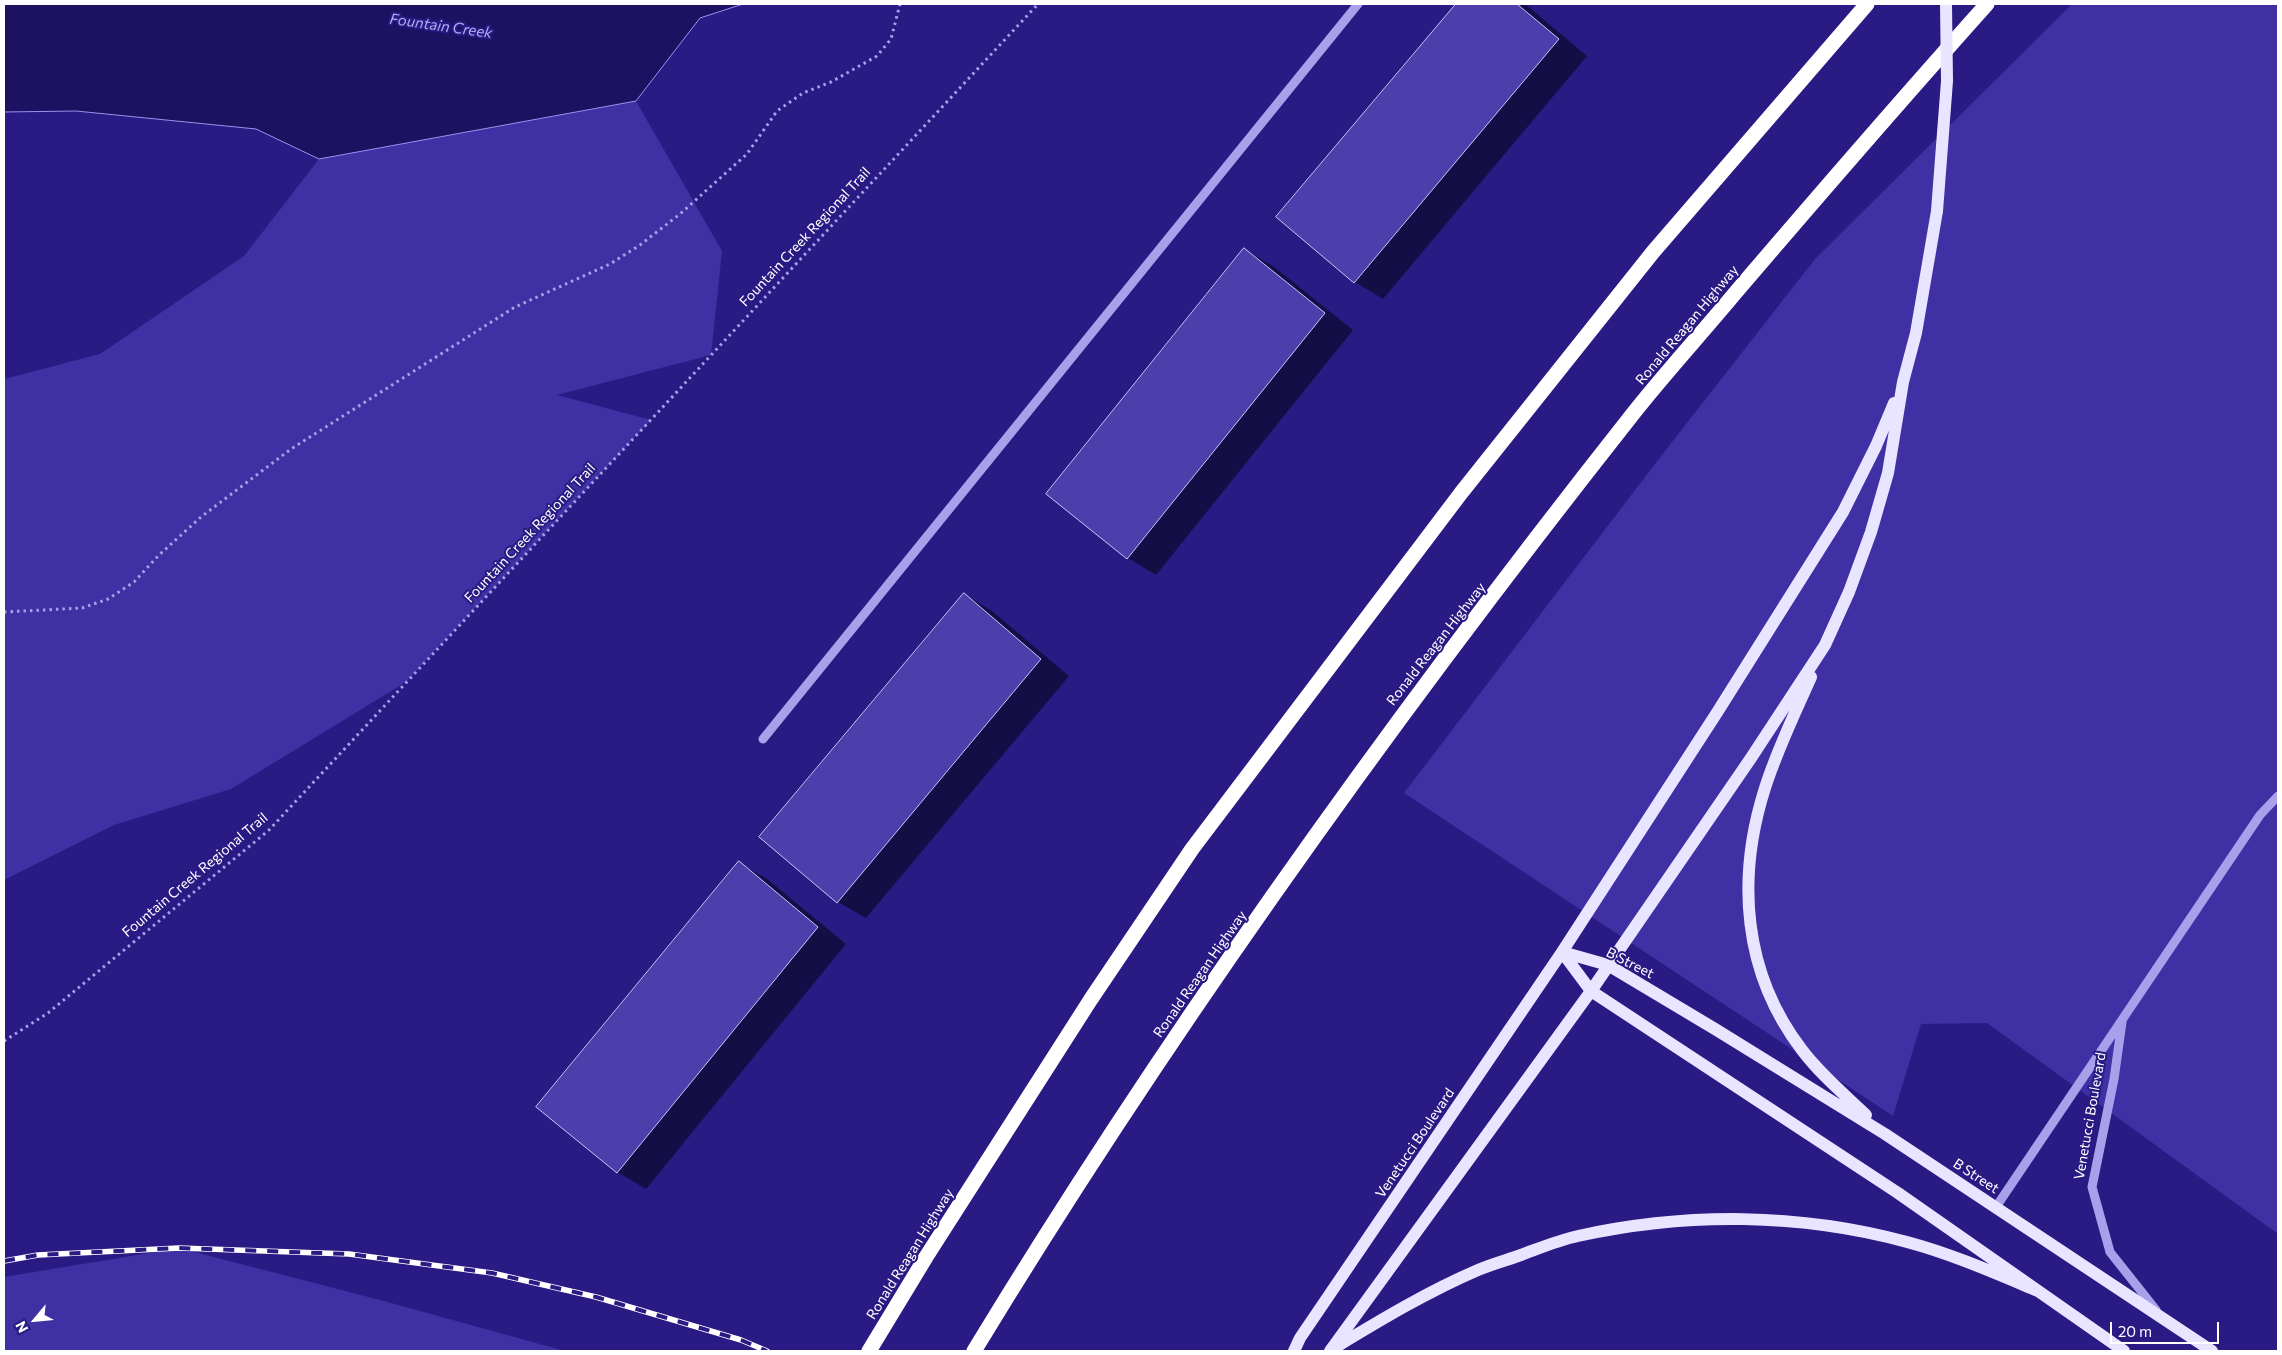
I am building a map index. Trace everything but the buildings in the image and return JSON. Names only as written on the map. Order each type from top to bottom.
[{"type":"highway","name":"Ronald Reagan Highway","points":[[868,1351],[1091,999],[1192,849],[1461,493],[1654,252],[1867,4]]},
{"type":"highway","name":"Ronald Reagan Highway","points":[[974,1351],[1014,1284],[1167,1048],[1399,718],[1634,412],[1864,142],[1987,4]]},
{"type":"main road","points":[[1886,1134],[1825,1076],[1802,1051],[1783,1023],[1767,987],[1756,953],[1748,917],[1748,871],[1754,834],[1765,788],[1849,592],[1871,532],[1888,473],[1903,382],[1916,333],[1937,211],[1947,81],[1946,4]]},
{"type":"main road","name":"Venetucci Boulevard","points":[[1294,1351],[1300,1338],[1562,952],[1718,711],[1843,512],[1876,446],[1903,382]]},
{"type":"main road","points":[[1330,1351],[1591,991],[1745,766],[1825,645]]},
{"type":"main road","points":[[1562,952],[1591,991],[1898,1193],[2124,1351]]},
{"type":"main road","name":"B Street","points":[[1562,952],[1608,965],[1886,1134],[2212,1351]]},
{"type":"main road","points":[[1330,1351],[1430,1293],[1480,1269],[1577,1236],[1683,1220],[1735,1218],[1793,1220],[1850,1229],[1908,1242],[1969,1262],[2038,1291]]},
{"type":"street","points":[[763,739],[1358,4]]},
{"type":"street","name":"Venetucci Boulevard","points":[[1996,1207],[2260,815],[2278,796]]},
{"type":"street","name":"Venetucci Boulevard","points":[[2122,1020],[2114,1079],[2092,1187],[2110,1252],[2162,1318]]},
{"type":"path","points":[[4,612],[82,608],[108,599],[134,582],[159,555],[201,517],[291,449],[516,307],[610,264],[640,245],[680,214],[747,154],[777,111],[802,93],[831,82],[877,56],[891,39],[900,4]]},
{"type":"path","name":"Fountain Creek Regional Trail","points":[[4,1041],[48,1013],[269,830],[1038,4]]},
{"type":"shaded area","points":[[2072,4],[2278,4],[2278,1234],[1987,1023],[1921,1024],[1893,1116],[1404,793],[1658,460],[1815,259]]},
{"type":"shaded area","points":[[636,101],[722,251],[711,355],[557,395],[651,420],[406,682],[231,789],[114,825],[4,880],[4,379],[100,354],[244,256],[319,159]]},
{"type":"shaded area","points":[[179,1248],[384,1301],[565,1351],[4,1351],[4,1277]]},
{"type":"water","name":"Fountain Creek","points":[[4,4],[743,4],[700,18],[636,101],[319,159],[256,129],[76,111],[4,112]]},
{"type":"railway","points":[[4,1261],[38,1255],[179,1248],[349,1254],[492,1273],[596,1297],[741,1340],[767,1351]]}]
